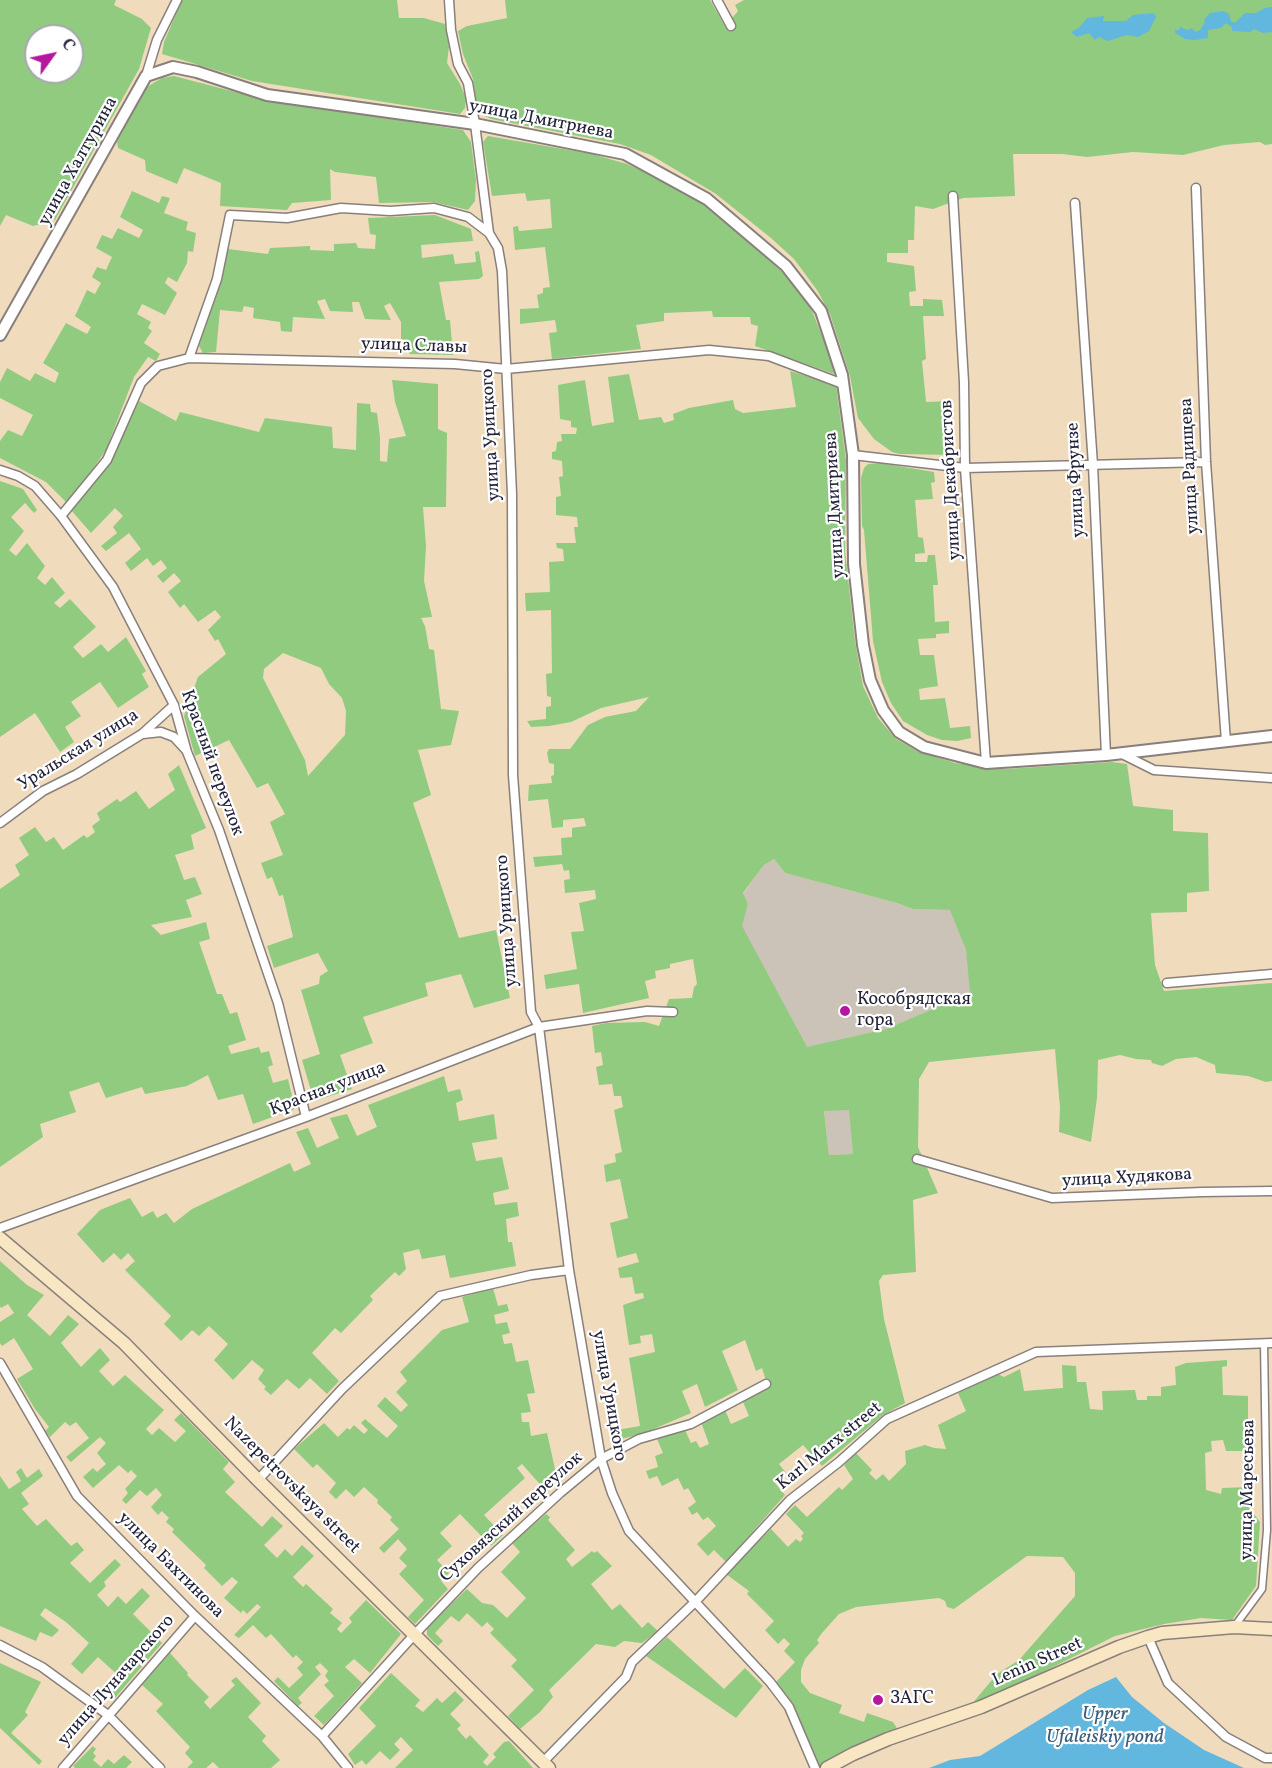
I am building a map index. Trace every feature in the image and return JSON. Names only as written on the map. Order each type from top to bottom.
[{"type":"main road","name":"Nazepetrovskaya street","points":[[0,1238],[124,1343],[258,1480],[546,1765]]},
{"type":"main road","name":"Lenin Street","points":[[827,1768],[888,1738],[981,1707],[1119,1647],[1148,1637],[1162,1633],[1234,1627],[1272,1629]]},
{"type":"street","name":"улица Халтурина","points":[[0,335],[146,76],[157,40],[177,0]]},
{"type":"street","name":"улица Урицкого","points":[[449,0],[451,30],[458,64],[468,83],[476,124],[489,233],[498,248],[502,271],[512,494],[513,776],[531,1012],[539,1027],[569,1270],[601,1459],[612,1493],[629,1531],[770,1682],[789,1707],[814,1768]]},
{"type":"street","points":[[717,0],[731,26]]},
{"type":"street","name":"улица Дмитриева","points":[[146,76],[173,66],[267,95],[476,124],[625,154],[707,199],[786,266],[820,311],[843,384],[853,454],[854,564],[863,645],[870,680],[883,710],[898,732],[924,747],[986,763],[1106,755],[1272,736]]},
{"type":"street","name":"улица Радищева","points":[[1197,188],[1206,462],[1226,742]]},
{"type":"street","name":"улица Декабристов","points":[[953,196],[964,382],[965,468],[986,763]]},
{"type":"street","name":"улица Фрунзе","points":[[1075,203],[1093,465],[1106,755]]},
{"type":"street","points":[[189,358],[217,279],[230,215],[287,218],[341,208],[390,211],[434,208],[468,218],[489,233]]},
{"type":"street","name":"улица Славы","points":[[61,516],[107,460],[141,383],[158,366],[189,358],[455,364],[506,369],[709,350],[769,356],[843,384]]},
{"type":"street","points":[[853,454],[965,468],[1206,462]]},
{"type":"street","name":"Красный переулок","points":[[0,470],[18,476],[35,486],[61,516],[113,586],[174,705],[187,752],[219,830],[278,1003],[306,1117]]},
{"type":"street","name":"Уральская улица","points":[[0,823],[43,791],[77,774],[142,734],[174,705]]},
{"type":"street","points":[[142,734],[161,732],[174,737],[187,752]]},
{"type":"street","points":[[1121,753],[1154,770],[1272,778]]},
{"type":"street","points":[[1167,983],[1272,974]]},
{"type":"street","name":"Красная улица","points":[[0,1228],[306,1117],[539,1027],[647,1011],[673,1012]]},
{"type":"street","name":"улица Худякова","points":[[917,1159],[1052,1198],[1272,1191]]},
{"type":"street","points":[[258,1480],[342,1389],[440,1296],[531,1275],[569,1270]]},
{"type":"street","name":"Karl Marx street","points":[[546,1765],[627,1677],[632,1662],[695,1602],[790,1500],[839,1462],[886,1419],[1036,1352],[1268,1343]]},
{"type":"street","name":"улица Маресьева","points":[[1234,1627],[1262,1589],[1268,1530],[1268,1343]]},
{"type":"street","name":"улица Бахтинова","points":[[1,1368],[77,1496],[195,1616],[322,1736],[348,1768]]},
{"type":"street","name":"Суховязский переулок","points":[[322,1736],[478,1568],[601,1459],[639,1439],[692,1424],[766,1383]]},
{"type":"street","name":"улица Луначарского","points":[[63,1768],[195,1616]]},
{"type":"street","points":[[1148,1637],[1168,1683],[1226,1737],[1265,1758],[1272,1758]]},
{"type":"street","points":[[0,1645],[42,1667],[108,1715],[160,1768]]},
{"type":"shaded area","points":[[774,859],[785,873],[913,909],[951,910],[966,950],[971,993],[886,1029],[806,1048],[741,926],[748,904],[743,894],[764,865]]},
{"type":"shaded area","points":[[850,1109],[853,1154],[829,1155],[824,1110]]},
{"type":"green space","points":[[0,0],[116,0],[114,5],[142,19],[151,28],[139,69],[55,220],[33,226],[6,215],[0,226]]},
{"type":"green space","points":[[182,0],[397,0],[399,18],[424,18],[445,24],[449,47],[447,63],[466,98],[465,108],[460,114],[252,81],[162,54],[164,42]]},
{"type":"green space","points":[[505,0],[710,0],[725,26],[738,11],[735,5],[744,0],[1272,0],[1272,144],[1265,145],[1260,142],[1224,145],[1183,155],[1133,152],[1087,157],[1062,154],[1013,154],[1015,196],[963,198],[933,209],[915,206],[914,240],[908,240],[908,253],[887,253],[887,262],[914,266],[916,291],[909,292],[910,306],[923,306],[923,299],[942,300],[944,316],[923,316],[926,359],[922,361],[926,402],[949,401],[955,455],[900,454],[892,452],[874,439],[858,418],[850,376],[830,314],[817,290],[794,259],[771,238],[716,194],[651,155],[620,144],[491,119],[483,115],[477,108],[473,79],[463,54],[458,31],[467,26],[507,18]]},
{"type":"green space","points":[[174,76],[262,99],[463,130],[471,142],[476,180],[475,201],[468,210],[433,202],[379,203],[376,177],[335,172],[330,169],[331,200],[292,203],[287,210],[220,206],[221,183],[184,168],[177,184],[146,171],[145,160],[118,148],[117,142],[145,88],[162,78]]},
{"type":"green space","points":[[488,136],[592,154],[627,164],[699,201],[739,233],[781,271],[801,293],[813,313],[830,356],[834,374],[755,346],[758,326],[751,324],[750,317],[713,317],[712,311],[664,313],[664,321],[636,325],[641,349],[552,359],[549,333],[557,332],[555,320],[520,324],[520,309],[539,308],[537,295],[543,293],[543,288],[550,287],[545,247],[515,250],[513,227],[518,226],[519,231],[552,228],[550,199],[527,201],[525,193],[492,196],[483,142]]},
{"type":"green space","points":[[132,191],[159,203],[162,196],[170,198],[164,213],[188,222],[186,230],[196,233],[193,252],[188,251],[187,263],[177,282],[168,277],[165,283],[177,293],[165,315],[142,304],[137,314],[151,322],[148,328],[152,331],[144,343],[160,354],[156,361],[148,357],[134,377],[106,450],[66,502],[46,482],[0,458],[0,441],[8,430],[22,436],[33,415],[0,398],[0,382],[7,368],[30,381],[35,373],[55,383],[59,373],[43,363],[66,323],[87,334],[91,327],[75,316],[87,290],[95,294],[101,283],[92,277],[97,267],[106,270],[112,257],[96,248],[102,235],[112,239],[118,228],[139,238],[143,230],[120,217]]},
{"type":"green space","points":[[435,215],[471,229],[473,241],[421,245],[422,258],[453,254],[455,264],[476,262],[475,252],[479,251],[483,276],[479,279],[439,282],[446,320],[450,320],[453,355],[410,354],[405,348],[405,340],[401,339],[401,322],[390,303],[384,306],[391,320],[365,319],[359,302],[352,302],[353,312],[330,311],[325,299],[317,301],[325,319],[293,317],[292,332],[281,331],[280,322],[253,318],[254,308],[244,306],[242,312],[220,310],[216,352],[203,353],[199,346],[217,293],[228,249],[268,254],[270,248],[310,246],[310,250],[334,251],[334,244],[356,243],[358,248],[375,249],[376,235],[370,234],[368,218]]},
{"type":"green space","points":[[790,371],[836,385],[846,460],[845,551],[855,641],[863,686],[878,718],[896,739],[917,751],[955,763],[1006,769],[1112,762],[1127,764],[1133,806],[1173,810],[1173,831],[1208,833],[1209,891],[1187,893],[1187,912],[1151,913],[1155,965],[1164,991],[1272,983],[1272,1081],[1266,1082],[1248,1076],[1216,1073],[1215,1065],[1196,1057],[1176,1059],[1162,1066],[1152,1063],[1151,1060],[1120,1055],[1098,1060],[1097,1098],[1091,1142],[1059,1132],[1060,1108],[1055,1049],[929,1062],[919,1079],[918,1147],[938,1193],[913,1200],[916,1272],[883,1275],[879,1281],[884,1319],[905,1403],[883,1415],[822,1466],[803,1445],[779,1464],[786,1473],[775,1483],[785,1495],[726,1562],[714,1550],[708,1556],[697,1544],[716,1526],[708,1517],[703,1520],[697,1512],[692,1515],[688,1508],[696,1502],[688,1488],[684,1490],[678,1478],[662,1486],[657,1476],[649,1479],[646,1471],[658,1467],[655,1456],[663,1453],[657,1439],[685,1430],[691,1443],[696,1441],[700,1448],[709,1444],[701,1422],[725,1410],[731,1424],[749,1416],[743,1402],[768,1387],[762,1368],[756,1371],[745,1340],[722,1351],[738,1390],[705,1407],[697,1384],[682,1391],[691,1413],[642,1434],[612,1441],[611,1431],[640,1426],[629,1358],[655,1352],[652,1334],[640,1336],[641,1343],[629,1345],[623,1305],[644,1298],[643,1293],[635,1294],[632,1277],[620,1278],[618,1268],[639,1262],[636,1253],[617,1258],[610,1223],[628,1218],[620,1179],[606,1182],[604,1165],[616,1162],[615,1154],[622,1152],[614,1110],[623,1107],[621,1096],[614,1096],[612,1084],[599,1085],[596,1067],[603,1065],[601,1052],[595,1053],[592,1026],[606,1023],[645,1022],[659,1026],[669,999],[692,998],[694,987],[697,984],[693,959],[670,964],[670,968],[655,971],[656,978],[645,981],[649,998],[583,1013],[579,984],[546,989],[544,975],[577,969],[571,932],[584,931],[579,903],[596,899],[595,890],[565,893],[564,880],[570,879],[569,870],[564,871],[562,864],[535,867],[533,857],[562,855],[561,838],[572,837],[572,828],[586,826],[584,818],[563,820],[563,827],[552,828],[548,799],[528,801],[529,785],[552,783],[554,764],[549,763],[547,753],[549,749],[570,749],[588,725],[605,717],[636,711],[649,697],[601,708],[571,722],[531,727],[527,721],[546,719],[546,707],[551,706],[551,697],[547,696],[546,674],[552,673],[551,610],[526,611],[525,593],[550,592],[549,562],[564,561],[563,549],[557,548],[556,543],[576,543],[574,527],[578,527],[577,517],[556,515],[556,497],[561,496],[559,477],[563,476],[562,461],[552,459],[552,452],[556,451],[557,442],[562,441],[561,434],[576,434],[577,428],[571,427],[571,421],[560,419],[558,385],[585,380],[592,426],[614,422],[608,377],[629,374],[639,420],[661,417],[664,423],[674,420],[673,414],[689,408],[733,400],[735,409],[743,413],[796,407]],"holes":[[[774,859],[785,873],[913,909],[950,910],[966,950],[970,993],[886,1029],[807,1047],[742,926],[748,904],[743,893],[764,865]],[[849,1110],[853,1154],[829,1155],[824,1111]]]},
{"type":"green space","points":[[392,380],[438,384],[438,429],[447,433],[446,507],[423,507],[426,546],[424,581],[432,617],[421,618],[425,626],[429,649],[434,650],[441,709],[459,711],[451,745],[418,750],[431,795],[413,803],[459,938],[496,930],[510,998],[474,1008],[461,974],[425,983],[428,996],[363,1017],[373,1043],[340,1055],[352,1089],[314,1101],[302,1060],[320,1054],[301,990],[319,984],[320,976],[328,971],[318,953],[274,968],[267,946],[293,937],[283,895],[279,896],[272,877],[267,879],[261,863],[283,855],[270,822],[285,814],[268,783],[257,788],[229,740],[195,756],[184,716],[198,677],[226,654],[218,639],[215,641],[208,630],[221,617],[215,610],[198,622],[184,604],[180,608],[168,592],[181,581],[174,573],[163,583],[157,576],[167,568],[161,560],[153,566],[147,558],[131,571],[125,563],[141,549],[129,533],[106,551],[101,546],[117,533],[113,527],[123,516],[115,508],[91,533],[71,510],[110,463],[139,401],[176,421],[180,412],[259,432],[265,418],[332,427],[333,448],[356,450],[357,403],[370,404],[371,412],[377,413],[380,461],[387,462],[389,439],[406,436],[395,402]],"holes":[[[283,653],[321,668],[329,684],[342,698],[346,711],[345,735],[308,776],[305,760],[263,678],[264,669]]]},
{"type":"green space","points":[[880,463],[934,472],[935,482],[931,483],[933,499],[915,500],[918,537],[923,538],[925,553],[915,554],[915,562],[927,562],[928,555],[935,555],[938,585],[933,585],[935,622],[949,621],[949,633],[936,634],[936,638],[918,639],[920,655],[934,655],[938,686],[919,689],[920,700],[945,698],[950,728],[970,726],[971,738],[957,741],[942,740],[927,735],[903,721],[891,703],[882,682],[873,641],[862,526],[861,478],[868,464]]},
{"type":"green space","points":[[0,481],[23,489],[37,510],[34,513],[25,503],[11,517],[24,531],[9,550],[16,556],[27,543],[45,566],[37,578],[45,585],[52,577],[65,593],[54,603],[60,608],[70,599],[96,627],[73,647],[83,658],[101,644],[108,652],[126,637],[146,671],[142,674],[149,687],[118,708],[100,682],[71,702],[81,716],[65,727],[74,742],[60,752],[35,713],[0,737]]},
{"type":"green space","points":[[179,765],[206,828],[191,835],[194,849],[175,855],[184,880],[195,877],[202,894],[186,900],[192,917],[151,925],[161,935],[206,922],[210,939],[199,942],[217,994],[222,994],[230,1014],[237,1012],[246,1040],[228,1046],[231,1054],[259,1047],[261,1053],[269,1051],[273,1065],[268,1067],[273,1083],[288,1079],[295,1109],[253,1124],[243,1094],[218,1100],[208,1075],[187,1086],[145,1094],[142,1087],[106,1098],[99,1082],[69,1092],[76,1112],[40,1124],[43,1137],[0,1167],[0,889],[20,875],[15,865],[29,855],[19,838],[35,827],[46,842],[54,837],[63,850],[84,835],[87,838],[95,832],[92,826],[100,820],[97,813],[117,799],[120,802],[136,791],[149,809],[175,790],[168,774]]},
{"type":"green space","points":[[444,1076],[448,1092],[460,1089],[463,1100],[456,1103],[459,1121],[494,1114],[497,1139],[472,1143],[476,1161],[502,1157],[509,1189],[493,1193],[495,1205],[517,1202],[519,1216],[506,1219],[508,1242],[512,1242],[516,1266],[450,1278],[445,1255],[422,1259],[419,1249],[403,1253],[406,1269],[399,1276],[395,1272],[370,1296],[373,1300],[341,1333],[335,1328],[312,1353],[339,1381],[327,1394],[310,1378],[299,1389],[287,1379],[271,1395],[258,1379],[264,1370],[252,1360],[233,1380],[214,1360],[228,1344],[209,1326],[199,1336],[192,1330],[181,1341],[164,1324],[171,1316],[125,1270],[135,1261],[128,1253],[121,1260],[114,1253],[103,1263],[77,1234],[100,1210],[130,1198],[142,1217],[153,1211],[157,1218],[166,1213],[174,1223],[192,1209],[290,1163],[294,1172],[311,1164],[296,1132],[308,1128],[317,1148],[339,1138],[330,1118],[347,1114],[357,1136],[377,1127],[368,1105]]},
{"type":"green space","points":[[0,1261],[27,1285],[44,1295],[27,1315],[50,1336],[68,1315],[79,1324],[61,1343],[81,1367],[100,1348],[110,1360],[99,1371],[113,1386],[125,1375],[164,1410],[146,1429],[152,1435],[159,1428],[175,1442],[186,1431],[174,1420],[181,1413],[229,1462],[223,1469],[235,1482],[225,1492],[262,1527],[272,1516],[283,1526],[264,1545],[277,1558],[285,1549],[292,1556],[302,1545],[314,1556],[293,1577],[303,1587],[306,1584],[333,1609],[330,1613],[342,1623],[337,1629],[341,1633],[352,1622],[349,1618],[366,1600],[401,1634],[370,1673],[354,1659],[345,1667],[362,1683],[324,1725],[314,1716],[334,1696],[324,1685],[329,1681],[325,1676],[328,1671],[320,1663],[315,1667],[321,1674],[298,1698],[302,1703],[298,1706],[274,1681],[278,1677],[289,1688],[303,1675],[297,1668],[303,1662],[296,1655],[293,1658],[271,1634],[266,1638],[253,1625],[239,1638],[234,1635],[261,1607],[257,1604],[247,1614],[243,1610],[241,1613],[224,1598],[238,1582],[232,1577],[222,1586],[204,1568],[206,1565],[172,1532],[174,1529],[166,1522],[169,1518],[162,1511],[158,1515],[151,1507],[162,1495],[156,1488],[147,1496],[140,1490],[126,1504],[122,1500],[128,1493],[125,1489],[137,1476],[131,1470],[128,1473],[119,1465],[93,1488],[83,1477],[93,1468],[97,1472],[106,1464],[97,1453],[106,1443],[100,1437],[71,1462],[66,1457],[89,1438],[76,1422],[70,1426],[65,1422],[50,1437],[45,1431],[49,1427],[17,1379],[33,1369],[14,1338],[2,1346],[0,1343],[0,1322],[14,1313],[8,1304],[1,1308],[0,1306]]},
{"type":"green space","points":[[493,1288],[498,1306],[507,1304],[509,1311],[494,1315],[496,1324],[507,1322],[510,1333],[502,1335],[504,1344],[512,1343],[516,1362],[528,1360],[535,1393],[527,1394],[531,1412],[521,1413],[522,1422],[529,1422],[531,1436],[547,1433],[555,1469],[578,1465],[546,1491],[522,1464],[517,1468],[525,1478],[484,1515],[503,1535],[491,1546],[460,1514],[440,1533],[452,1546],[437,1560],[449,1573],[441,1581],[448,1589],[415,1624],[408,1617],[424,1600],[399,1574],[407,1566],[399,1558],[407,1549],[398,1539],[384,1553],[379,1548],[399,1529],[390,1520],[392,1517],[364,1487],[354,1497],[346,1489],[336,1499],[329,1492],[336,1483],[317,1464],[313,1468],[294,1449],[324,1423],[338,1437],[354,1425],[364,1434],[368,1430],[361,1423],[365,1419],[387,1438],[398,1426],[377,1406],[385,1397],[401,1412],[408,1405],[396,1392],[407,1381],[400,1372],[442,1330],[469,1322],[462,1297]]},
{"type":"green space","points":[[1227,1360],[1227,1366],[1222,1367],[1223,1395],[1248,1396],[1248,1451],[1226,1451],[1223,1440],[1211,1441],[1212,1451],[1205,1453],[1206,1490],[1221,1494],[1222,1488],[1249,1487],[1246,1491],[1247,1505],[1260,1522],[1256,1586],[1232,1620],[1201,1618],[1115,1636],[1019,1684],[971,1705],[997,1674],[1019,1660],[1075,1596],[1075,1573],[1063,1557],[1027,1556],[954,1609],[947,1607],[945,1601],[939,1598],[856,1607],[839,1614],[822,1633],[817,1640],[819,1643],[805,1659],[801,1670],[801,1682],[810,1693],[842,1705],[839,1713],[864,1722],[867,1713],[893,1722],[898,1730],[855,1746],[819,1767],[793,1705],[776,1682],[795,1662],[784,1651],[790,1644],[784,1638],[778,1644],[765,1630],[774,1621],[747,1594],[749,1591],[726,1574],[771,1529],[788,1547],[796,1539],[800,1542],[803,1539],[801,1536],[804,1533],[786,1514],[795,1505],[807,1517],[839,1487],[842,1490],[853,1479],[844,1465],[856,1453],[872,1470],[869,1473],[876,1480],[883,1474],[889,1481],[906,1464],[905,1451],[925,1445],[946,1449],[938,1425],[966,1411],[958,1393],[998,1374],[1004,1377],[1020,1369],[1024,1391],[1063,1388],[1062,1365],[1076,1366],[1077,1382],[1086,1382],[1090,1409],[1103,1410],[1102,1391],[1135,1390],[1137,1400],[1147,1400],[1147,1396],[1161,1396],[1161,1387],[1176,1385],[1175,1367],[1186,1363]]},
{"type":"green space","points":[[21,1468],[27,1478],[39,1469],[43,1476],[21,1493],[29,1504],[22,1509],[37,1526],[46,1519],[71,1546],[77,1542],[84,1550],[70,1563],[90,1583],[115,1559],[121,1565],[104,1582],[106,1586],[97,1595],[108,1607],[118,1596],[126,1604],[142,1588],[150,1596],[133,1614],[162,1643],[114,1699],[108,1694],[122,1679],[98,1657],[82,1674],[71,1664],[89,1643],[66,1622],[45,1608],[40,1615],[59,1630],[52,1637],[40,1632],[36,1641],[0,1626],[0,1476],[9,1489],[21,1481],[16,1472]]},
{"type":"green space","points":[[546,1514],[550,1517],[548,1520],[575,1550],[566,1559],[572,1567],[592,1551],[594,1553],[597,1551],[612,1566],[591,1584],[612,1610],[620,1604],[642,1628],[648,1622],[658,1631],[642,1643],[624,1641],[615,1647],[596,1644],[549,1690],[553,1697],[520,1729],[508,1716],[534,1690],[511,1666],[517,1660],[490,1633],[494,1629],[487,1622],[482,1627],[467,1613],[459,1622],[451,1616],[435,1633],[443,1641],[438,1646],[427,1635],[427,1627],[467,1589],[482,1603],[493,1605],[507,1618],[526,1598],[501,1572],[520,1552],[512,1543]]},
{"type":"green space","points":[[667,1637],[724,1689],[745,1668],[763,1686],[736,1718],[646,1656]]},
{"type":"green space","points":[[170,1653],[188,1673],[187,1675],[209,1697],[204,1702],[210,1709],[235,1685],[231,1681],[236,1677],[261,1703],[248,1717],[266,1736],[262,1741],[280,1760],[271,1768],[219,1768],[213,1762],[206,1768],[187,1768],[193,1762],[185,1753],[190,1747],[156,1711],[163,1704],[142,1685]]},
{"type":"green space","points":[[0,1663],[41,1682],[25,1712],[28,1715],[11,1733],[42,1761],[39,1765],[0,1728]]},
{"type":"green space","points":[[391,1673],[420,1700],[415,1706],[423,1712],[437,1698],[442,1703],[455,1691],[464,1700],[450,1714],[461,1725],[457,1729],[466,1739],[470,1735],[489,1755],[483,1762],[487,1766],[496,1757],[493,1754],[504,1742],[509,1741],[533,1768],[395,1768],[413,1750],[401,1737],[394,1744],[400,1750],[390,1760],[380,1751],[366,1765],[362,1760],[355,1765],[348,1754],[376,1726],[359,1708]]},
{"type":"green space","points":[[93,1746],[96,1749],[93,1753],[96,1756],[93,1760],[101,1767],[108,1759],[114,1764],[124,1755],[132,1762],[126,1768],[75,1768],[73,1766]]},
{"type":"water","points":[[1272,7],[1272,32],[1263,33],[1254,29],[1250,32],[1232,31],[1232,27],[1226,23],[1221,28],[1208,30],[1208,38],[1185,39],[1175,33],[1175,29],[1178,31],[1180,27],[1187,30],[1192,28],[1195,32],[1200,30],[1210,13],[1223,11],[1229,14],[1231,21],[1235,23],[1245,13],[1256,13]]},
{"type":"water","points":[[1154,13],[1156,17],[1149,31],[1138,37],[1127,35],[1108,41],[1099,37],[1095,40],[1089,33],[1077,37],[1071,32],[1079,28],[1087,18],[1104,16],[1103,21],[1126,21],[1133,15]]},
{"type":"water","name":"Upper Ufaleiskiy pond","points":[[1116,1677],[1132,1697],[1164,1723],[1204,1750],[1244,1768],[929,1768],[950,1760],[980,1756],[1088,1690]]},
{"type":"place","name":"Кособрядская гора","points":[[845,1011]]},
{"type":"place","name":"ЗАГС","points":[[878,1700]]}]
